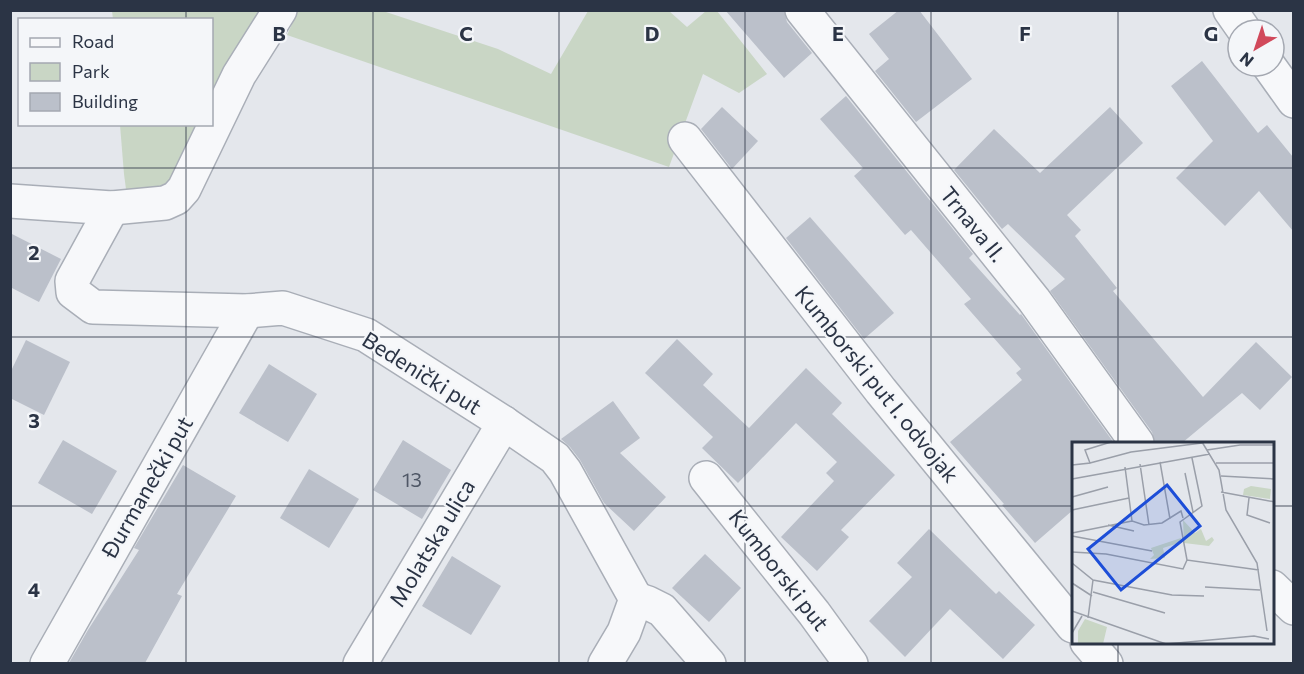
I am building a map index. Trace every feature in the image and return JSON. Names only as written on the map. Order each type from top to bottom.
[{"type":"street","points":[[10,201],[112,208],[165,203],[176,198],[184,189],[239,75],[280,10]]},
{"type":"street","name":"Trnava II.","points":[[802,10],[1034,300],[1136,442]]},
{"type":"street","points":[[1277,78],[1293,101]]},
{"type":"street","name":"Kumborski put I. odvojak","points":[[685,139],[881,391],[1072,625]]},
{"type":"street","name":"Bedenički put","points":[[112,208],[72,281],[73,292],[93,307],[247,311],[283,308],[366,335],[555,458],[566,471],[636,599]]},
{"type":"street","name":"Đurmanečki put","points":[[47,663],[247,311]]},
{"type":"street","name":"Molatska ulica","points":[[360,663],[504,423]]},
{"type":"street","name":"Kumborski put","points":[[706,478],[851,663]]},
{"type":"street","points":[[1274,589],[1293,608]]},
{"type":"street","points":[[604,663],[624,632],[636,599],[662,610],[709,663]]},
{"type":"street","points":[[1089,644],[1106,663]]},
{"type":"green space","points":[[112,11],[263,11],[213,103],[213,18],[113,18]]},
{"type":"green space","points":[[298,11],[383,11],[498,49],[551,74],[588,11],[669,11],[687,27],[706,11],[717,11],[767,74],[739,93],[703,74],[669,167],[287,35]]},
{"type":"green space","points":[[120,126],[201,126],[174,179],[163,191],[127,197]]},
{"type":"building","points":[[725,10],[784,10],[787,22],[812,53],[784,78]]},
{"type":"building","points":[[899,10],[919,10],[972,79],[916,122],[875,71],[889,59],[869,34]]},
{"type":"building","points":[[1202,61],[1258,133],[1267,125],[1293,157],[1293,231],[1259,191],[1225,226],[1176,178],[1213,141],[1171,86]]},
{"type":"building","points":[[846,96],[973,254],[969,258],[1021,314],[1113,442],[1072,442],[1072,511],[1035,543],[950,442],[1022,380],[1016,373],[1021,369],[964,304],[971,299],[911,230],[905,235],[854,176],[863,168],[820,119]]},
{"type":"building","points":[[722,107],[758,141],[732,169],[701,129]]},
{"type":"building","points":[[1110,107],[1143,143],[1067,215],[1081,230],[1075,236],[1117,288],[1113,291],[1203,397],[1256,342],[1292,377],[1260,410],[1242,393],[1183,442],[1155,442],[1152,432],[1050,291],[1065,279],[1008,224],[1002,229],[954,170],[994,129],[1040,173]]},
{"type":"building","points":[[810,217],[894,313],[864,339],[786,238]]},
{"type":"building","points":[[10,233],[61,259],[39,302],[10,287]]},
{"type":"building","points":[[677,339],[713,374],[703,385],[749,428],[806,368],[842,403],[832,414],[895,475],[841,530],[849,537],[817,571],[781,537],[834,481],[826,473],[837,462],[796,423],[738,483],[702,448],[713,437],[645,373]]},
{"type":"building","points":[[26,340],[70,362],[44,415],[10,398],[10,373]]},
{"type":"building","points":[[269,364],[317,394],[288,442],[239,413]]},
{"type":"building","points":[[613,401],[640,438],[620,453],[666,497],[634,531],[604,503],[580,460],[561,439]]},
{"type":"building","points":[[63,440],[117,471],[92,514],[38,483]]},
{"type":"building","points":[[403,440],[451,470],[422,519],[373,490]]},
{"type":"building","points":[[183,465],[236,496],[177,594],[182,596],[145,663],[69,663],[139,550],[134,548]]},
{"type":"building","points":[[309,469],[359,499],[329,548],[280,518]]},
{"type":"building","points":[[929,529],[996,594],[999,591],[1035,625],[1003,659],[950,609],[905,657],[869,621],[912,577],[897,563]]},
{"type":"building","points":[[705,554],[741,588],[709,622],[672,588]]},
{"type":"building","points":[[452,556],[501,586],[471,635],[422,606]]}]
